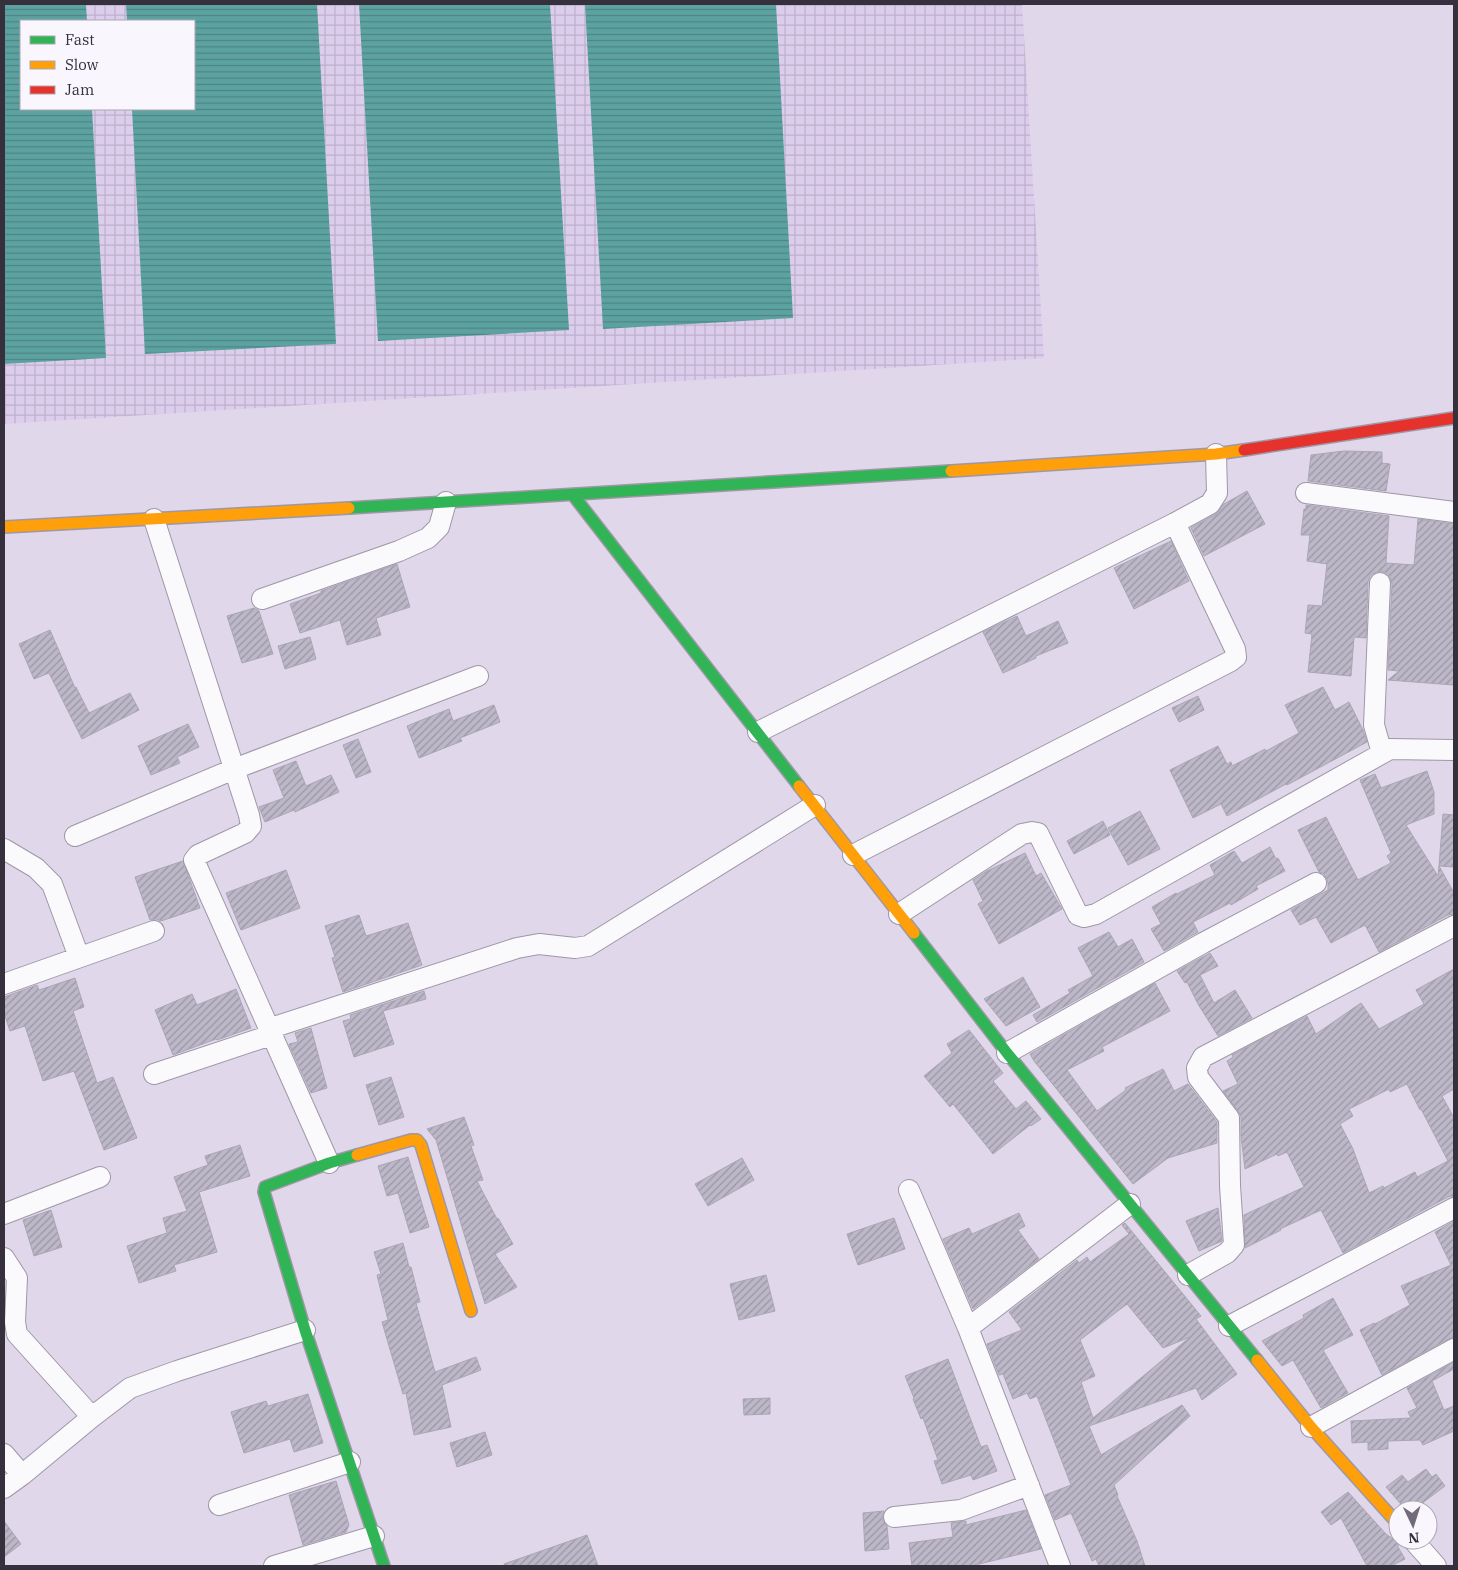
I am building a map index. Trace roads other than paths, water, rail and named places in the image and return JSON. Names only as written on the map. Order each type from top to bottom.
[{"type":"street","points":[[4,526],[573,495],[1216,454],[1454,418]]},
{"type":"street","points":[[758,732],[1210,504],[1217,492],[1216,454]]},
{"type":"street","points":[[1306,493],[1454,512]]},
{"type":"street","points":[[573,495],[1007,1052],[1311,1427],[1388,1513]]},
{"type":"street","points":[[262,599],[399,551],[428,538],[439,527],[446,502]]},
{"type":"street","points":[[154,518],[251,826],[245,833],[198,855],[194,860],[328,1164]]},
{"type":"street","points":[[853,855],[1231,662],[1236,657],[1235,649],[1175,523]]},
{"type":"street","points":[[1380,583],[1374,725],[1382,752]]},
{"type":"street","points":[[75,836],[234,769],[478,676]]},
{"type":"street","points":[[899,914],[1022,834],[1032,832],[1038,834],[1078,915],[1084,917],[1096,914],[1382,752],[1390,749],[1454,750]]},
{"type":"street","points":[[154,1074],[270,1032],[517,948],[539,944],[575,948],[588,946],[815,805]]},
{"type":"street","points":[[4,849],[36,868],[52,884],[79,957]]},
{"type":"street","points":[[1007,1052],[1204,943],[1316,884]]},
{"type":"street","points":[[1188,1275],[1227,1253],[1234,1245],[1230,1186],[1229,1118],[1198,1077],[1197,1068],[1203,1058],[1454,926]]},
{"type":"street","points":[[4,984],[154,931]]},
{"type":"street","points":[[384,1566],[305,1330],[264,1192],[265,1187],[328,1164],[410,1140],[417,1140],[421,1145],[471,1311]]},
{"type":"street","points":[[4,1214],[100,1177]]},
{"type":"street","points":[[909,1190],[968,1328],[1060,1566]]},
{"type":"street","points":[[968,1328],[1130,1204]]},
{"type":"street","points":[[1229,1326],[1454,1208]]},
{"type":"street","points":[[4,1258],[17,1278],[15,1322],[17,1334],[92,1416]]},
{"type":"street","points":[[4,1488],[22,1476],[92,1416],[130,1388],[305,1330]]},
{"type":"street","points":[[1311,1427],[1454,1349]]},
{"type":"street","points":[[4,1454],[22,1476]]},
{"type":"street","points":[[219,1505],[350,1462]]},
{"type":"street","points":[[894,1517],[961,1510],[1029,1485]]},
{"type":"street","points":[[274,1566],[374,1536]]},
{"type":"street","points":[[1422,1550],[1436,1566]]}]
